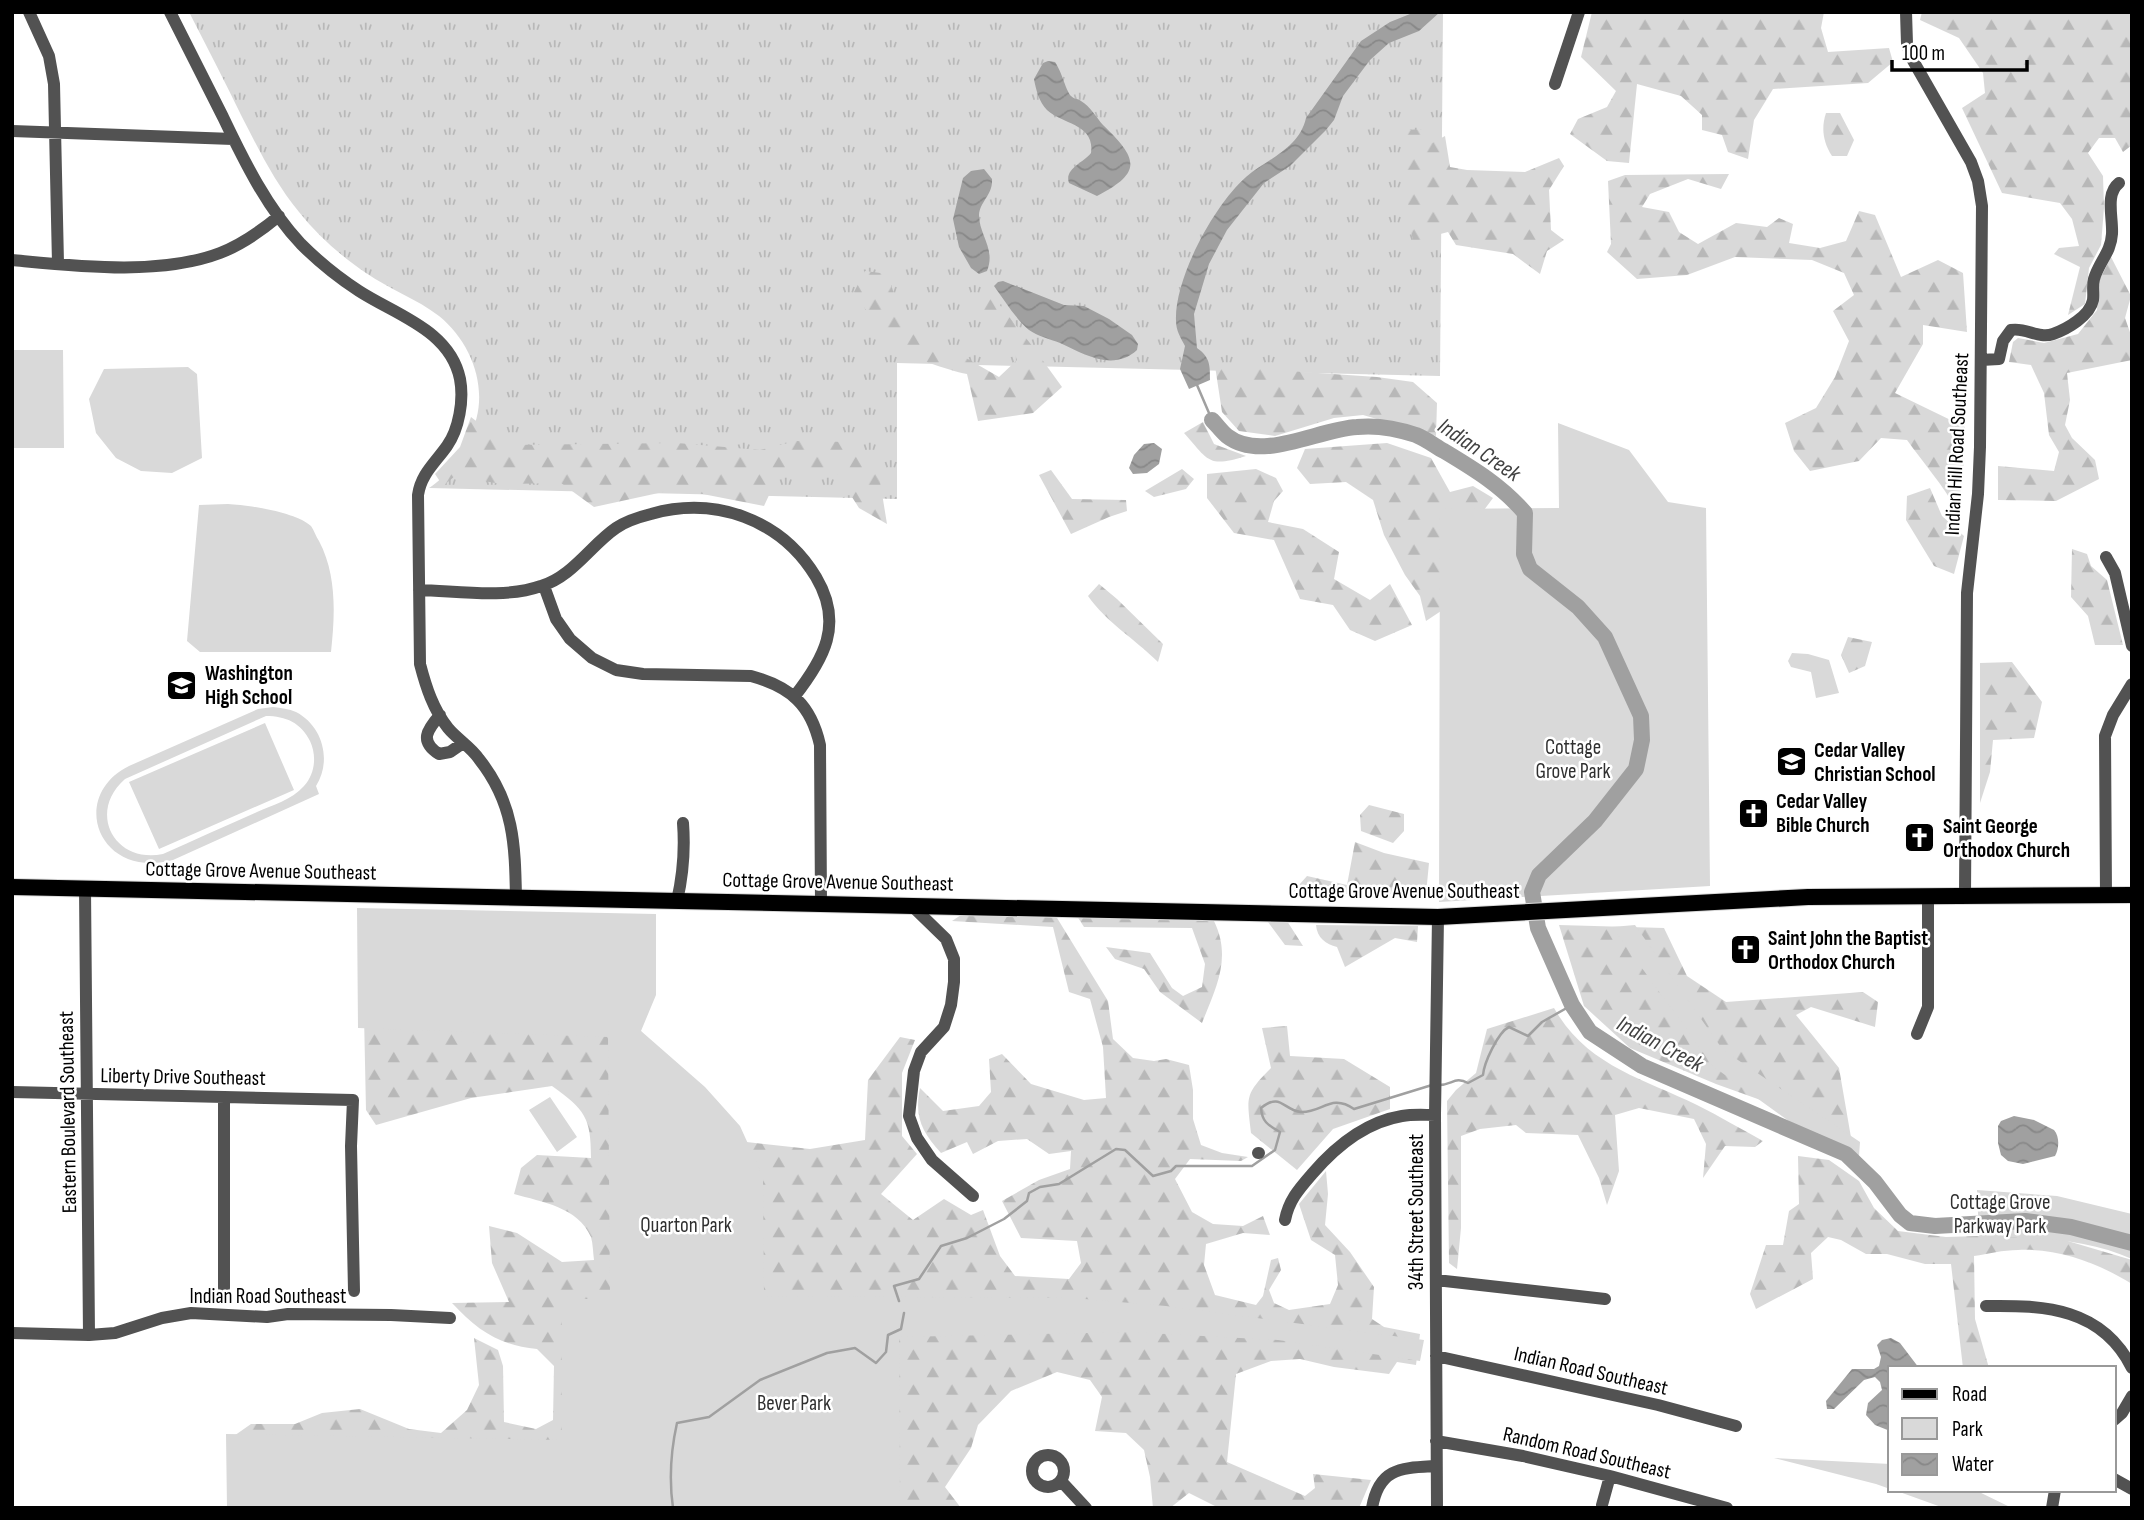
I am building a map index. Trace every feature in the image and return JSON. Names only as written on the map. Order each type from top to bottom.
[{"type":"main road","name":"Cottage Grove Avenue Southeast","points":[[12,887],[1438,917],[1770,898],[2132,895]]},
{"type":"street","points":[[29,12],[49,56],[54,83],[58,263]]},
{"type":"street","points":[[170,12],[233,139],[279,216],[301,243],[358,291],[436,337],[457,370],[461,401],[457,424],[449,444],[420,481],[418,495],[420,664],[425,683],[440,715],[449,729],[479,757],[510,814],[515,844],[516,898]]},
{"type":"street","points":[[1555,84],[1579,12]]},
{"type":"street","name":"Indian Hill Road Southeast","points":[[1906,12],[1907,44],[1911,57],[1971,162],[1980,190],[1981,360],[1978,494],[1967,593],[1965,895]]},
{"type":"street","points":[[12,131],[233,139]]},
{"type":"street","points":[[1981,360],[1999,359],[2003,341],[2009,331],[2017,329],[2046,336],[2059,332],[2087,313],[2092,304],[2095,275],[2110,249],[2110,197],[2113,188],[2119,183]]},
{"type":"street","points":[[12,260],[158,267],[218,254],[253,237],[279,216]]},
{"type":"street","points":[[419,590],[502,592],[544,586],[577,563],[596,543],[619,526],[642,516],[669,509],[693,507],[739,514],[779,534],[806,562],[825,594],[830,613],[829,635],[824,653],[813,673],[794,697]]},
{"type":"street","points":[[2105,557],[2115,573],[2132,646]]},
{"type":"street","points":[[544,586],[556,619],[570,639],[592,658],[616,670],[643,674],[751,676],[785,689],[807,709],[820,745],[821,904]]},
{"type":"street","points":[[2106,895],[2105,736],[2113,715],[2132,684]]},
{"type":"street","points":[[440,715],[429,729],[426,739],[430,748],[439,754],[450,752],[463,743]]},
{"type":"street","points":[[677,901],[682,879],[683,823]]},
{"type":"street","name":"Eastern Boulevard Southeast","points":[[85,888],[89,1335]]},
{"type":"street","points":[[1917,1034],[1928,1007],[1928,895]]},
{"type":"street","points":[[910,904],[946,939],[954,959],[954,982],[944,1027],[921,1052],[914,1071],[909,1116],[917,1138],[932,1160],[973,1196]]},
{"type":"street","name":"34th Street Southeast","points":[[1437,1508],[1435,1115],[1438,917]]},
{"type":"street","name":"Liberty Drive Southeast","points":[[12,1092],[353,1100],[351,1146],[354,1291]]},
{"type":"street","points":[[223,1288],[224,1097]]},
{"type":"street","points":[[1284,1220],[1289,1202],[1298,1190],[1347,1138],[1402,1116],[1435,1115]]},
{"type":"street","points":[[1436,1280],[1605,1298]]},
{"type":"street","points":[[1986,1306],[2030,1305],[2073,1315],[2110,1338],[2123,1351],[2132,1368]]},
{"type":"street","name":"Indian Road Southeast","points":[[12,1333],[115,1333],[162,1318],[191,1313],[267,1317],[289,1314],[450,1318]]},
{"type":"street","name":"Indian Road Southeast","points":[[1436,1356],[1658,1405],[1736,1426]]},
{"type":"street","points":[[2116,1418],[2132,1396]]},
{"type":"street","name":"Random Road Southeast","points":[[1436,1441],[1523,1456],[1610,1476],[1727,1508]]},
{"type":"street","points":[[1372,1508],[1381,1482],[1392,1472],[1405,1468],[1436,1466]]},
{"type":"street","points":[[1600,1507],[1610,1476]]},
{"type":"street","points":[[2116,1480],[2132,1489]]},
{"type":"street","points":[[1061,1481],[1086,1508]]},
{"type":"green space","points":[[189,12],[1443,12],[1440,376],[897,363],[897,499],[429,488],[451,466],[475,423],[479,390],[470,357],[452,328],[439,316],[375,279],[339,253],[299,212],[282,190],[261,154]]},
{"type":"green space","points":[[1592,12],[1824,12],[1821,28],[1828,52],[1889,48],[1893,62],[1868,83],[1773,89],[1754,120],[1748,159],[1728,152],[1722,135],[1702,130],[1702,115],[1681,96],[1637,84],[1629,163],[1607,161],[1570,134],[1578,119],[1607,107],[1616,91],[1581,57]]},
{"type":"green space","points":[[1922,12],[2132,12],[2132,145],[2123,152],[2115,138],[2099,138],[2088,153],[2103,176],[2101,245],[2089,268],[2085,304],[2068,315],[2080,267],[2054,254],[2059,248],[2079,246],[2072,219],[2060,203],[2002,193],[1962,108],[1985,93],[1983,73],[1959,38],[1920,20]]},
{"type":"green space","points":[[1826,113],[1840,113],[1854,140],[1847,156],[1832,156],[1829,151],[1823,130]]},
{"type":"green space","points":[[1425,129],[1432,143],[1445,136],[1450,167],[1525,172],[1559,158],[1564,166],[1549,190],[1551,230],[1564,240],[1547,251],[1540,274],[1513,254],[1456,245],[1448,232],[1429,237],[1423,256],[1435,263],[1432,280],[1422,272],[1409,225],[1404,130]]},
{"type":"green space","points":[[1729,174],[1721,189],[1688,179],[1650,194],[1642,207],[1669,212],[1679,232],[1698,244],[1736,223],[1767,227],[1779,218],[1793,224],[1789,243],[1820,248],[1846,241],[1859,211],[1875,215],[1901,277],[1938,260],[1963,273],[1967,332],[1923,325],[1923,344],[1895,393],[1965,427],[1958,512],[1907,440],[1881,438],[1859,461],[1810,471],[1794,451],[1785,423],[1816,408],[1835,377],[1849,341],[1833,311],[1854,295],[1844,273],[1812,260],[1735,257],[1687,275],[1637,279],[1607,252],[1611,244],[1608,181],[1625,175]]},
{"type":"green space","points":[[2111,257],[2131,296],[2125,318],[2132,338],[2132,360],[2067,373],[2070,400],[2065,425],[2072,438],[2095,460],[2099,479],[2056,501],[1998,500],[1998,466],[2054,471],[2059,452],[2049,435],[2044,393],[2031,365],[2009,362],[2013,342],[2018,338],[2044,343],[2078,334],[2097,310],[2099,281]]},
{"type":"green space","points":[[865,271],[888,274],[903,325],[999,377],[1017,360],[1007,331],[969,304],[991,294],[1062,387],[1033,413],[978,421],[967,374],[910,354],[889,340],[878,327],[854,292]]},
{"type":"green space","points":[[12,350],[63,350],[64,448],[12,448]]},
{"type":"green space","points":[[1215,366],[1413,382],[1437,403],[1436,436],[1363,415],[1334,418],[1275,436],[1239,431],[1222,412]]},
{"type":"green space","points":[[188,367],[197,374],[202,458],[172,473],[141,471],[116,458],[96,433],[89,399],[104,369]]},
{"type":"green space","points":[[471,417],[507,445],[677,443],[760,450],[796,441],[849,442],[878,469],[887,524],[859,508],[836,472],[795,468],[776,480],[764,506],[677,489],[594,507],[561,483],[501,484],[455,476],[443,486],[435,474],[460,447]]},
{"type":"green space","points":[[1203,422],[1214,444],[1246,456],[1224,461],[1210,460],[1184,433]]},
{"type":"green space","name":"Cottage Grove Park","points":[[1558,423],[1629,450],[1668,502],[1706,508],[1710,886],[1439,902],[1440,509],[1559,508]]},
{"type":"green space","points":[[1387,443],[1431,458],[1450,492],[1473,486],[1493,498],[1481,514],[1444,609],[1426,621],[1420,596],[1405,575],[1384,535],[1373,500],[1346,482],[1310,484],[1297,468],[1305,449]]},
{"type":"green space","points":[[1182,469],[1194,479],[1186,489],[1154,497],[1145,491]]},
{"type":"green space","points":[[1256,469],[1276,478],[1283,491],[1274,501],[1268,522],[1303,529],[1339,552],[1334,579],[1370,600],[1390,584],[1412,625],[1375,641],[1350,630],[1333,605],[1300,599],[1274,540],[1234,533],[1207,498],[1207,474]]},
{"type":"green space","points":[[1051,470],[1072,499],[1126,500],[1127,511],[1071,534],[1039,475]]},
{"type":"green space","points":[[1930,488],[1942,516],[1964,536],[1954,574],[1934,566],[1906,520],[1907,496]]},
{"type":"green space","points":[[228,504],[283,513],[311,526],[325,554],[332,581],[334,610],[331,652],[200,652],[187,641],[199,505]]},
{"type":"green space","points":[[2072,549],[2087,554],[2091,566],[2107,580],[2123,645],[2095,645],[2088,616],[2071,597]]},
{"type":"green space","points":[[1099,584],[1163,644],[1158,662],[1103,614],[1088,596]]},
{"type":"green space","points":[[1848,637],[1872,642],[1865,666],[1849,673],[1841,655]]},
{"type":"green space","points":[[1792,653],[1829,660],[1839,693],[1816,698],[1811,672],[1791,667],[1788,661]]},
{"type":"green space","points":[[2012,662],[2042,702],[2034,738],[1993,740],[1990,772],[1980,803],[1980,663]]},
{"type":"green space","points":[[273,707],[291,710],[313,726],[324,755],[321,776],[316,786],[319,794],[173,860],[147,863],[126,858],[110,847],[100,832],[96,814],[100,796],[110,779],[129,766],[258,709]],"holes":[[[266,716],[297,725],[312,747],[313,770],[308,781],[294,795],[163,854],[146,855],[131,851],[111,833],[107,820],[108,806],[114,792],[125,779]]]},
{"type":"green space","points":[[265,723],[294,790],[159,849],[129,782]]},
{"type":"green space","points":[[1369,805],[1404,814],[1404,831],[1393,843],[1361,831],[1360,815]]},
{"type":"green space","points":[[1355,842],[1384,853],[1429,863],[1426,894],[1291,894],[1307,876],[1347,885]]},
{"type":"green space","points":[[357,908],[656,914],[656,995],[641,1031],[705,1087],[740,1126],[763,1177],[764,1296],[1073,1298],[1166,1306],[1424,1340],[1420,1361],[1278,1340],[1129,1332],[899,1337],[900,1508],[227,1508],[226,1434],[562,1440],[562,1299],[610,1299],[608,1037],[358,1028]]},
{"type":"green space","points":[[964,913],[1054,913],[1108,1001],[1113,1039],[1133,1058],[1154,1061],[1166,1059],[1189,1065],[1193,1090],[1193,1119],[1201,1145],[1222,1153],[1248,1157],[1241,1161],[1190,1159],[1175,1179],[1192,1212],[1213,1224],[1243,1226],[1263,1216],[1270,1235],[1243,1233],[1206,1244],[1204,1265],[1215,1295],[1256,1305],[1263,1296],[1271,1260],[1278,1258],[1281,1270],[1269,1290],[1274,1303],[1289,1310],[1330,1304],[1338,1285],[1335,1255],[1311,1240],[1299,1204],[1326,1171],[1328,1194],[1325,1225],[1350,1252],[1374,1287],[1372,1319],[1384,1327],[1420,1334],[1416,1365],[1397,1362],[1389,1374],[1334,1367],[1300,1359],[1271,1361],[1236,1374],[1227,1462],[1305,1496],[1315,1488],[1313,1474],[1371,1480],[1359,1508],[1219,1508],[1189,1493],[1170,1508],[1153,1508],[1144,1450],[1126,1433],[1095,1431],[1102,1397],[1090,1380],[1057,1372],[1011,1391],[978,1425],[971,1448],[945,1487],[961,1508],[703,1508],[231,1438],[251,1424],[295,1424],[322,1413],[360,1409],[409,1429],[441,1433],[467,1410],[479,1385],[474,1338],[498,1350],[503,1366],[504,1422],[536,1429],[553,1420],[554,1366],[537,1349],[511,1344],[480,1329],[452,1303],[509,1302],[492,1263],[489,1226],[517,1233],[562,1262],[594,1260],[591,1237],[577,1219],[558,1207],[514,1194],[521,1168],[537,1155],[591,1158],[590,1133],[584,1116],[552,1086],[471,1098],[376,1125],[366,1110],[364,1015],[636,1025],[729,1140],[810,1149],[865,1140],[868,1080],[900,1037],[915,1040],[902,1073],[902,1136],[917,1154],[881,1194],[913,1220],[944,1199],[971,1215],[983,1210],[1000,1256],[1015,1276],[1069,1279],[1081,1263],[1077,1241],[1021,1238],[1002,1201],[1039,1180],[1070,1169],[1071,1151],[1049,1154],[1027,1139],[998,1141],[973,1154],[967,1142],[941,1153],[921,1124],[918,1107],[920,1088],[943,1111],[979,1106],[991,1092],[989,1059],[1002,1054],[1031,1084],[1084,1100],[1106,1098],[1103,1047],[1090,999],[1069,992],[1053,927],[952,921]]},
{"type":"green space","points":[[1075,913],[1214,921],[1222,948],[1222,960],[1217,985],[1202,1023],[1160,992],[1144,969],[1115,959],[1106,947],[1150,953],[1172,988],[1183,996],[1202,987],[1205,964],[1192,928],[1084,927]]},
{"type":"green space","points":[[1287,921],[1303,946],[1285,945],[1268,922]]},
{"type":"green space","points":[[1316,925],[1418,926],[1417,942],[1395,938],[1345,967],[1337,947],[1323,940]]},
{"type":"green space","points":[[1559,925],[1664,928],[1687,976],[1726,1002],[1863,992],[1878,1002],[1875,1027],[1811,1007],[1796,1015],[1839,1068],[1853,1149],[1794,1112],[1716,1084],[1630,1048],[1584,1006]]},
{"type":"green space","points":[[1635,925],[1723,1050],[1860,1142],[1858,1171],[1714,1067],[1612,927]]},
{"type":"green space","points":[[1554,1008],[1567,1028],[1599,1057],[1763,1141],[1755,1147],[1725,1146],[1703,1178],[1706,1144],[1694,1119],[1639,1108],[1615,1115],[1619,1171],[1607,1205],[1599,1178],[1578,1135],[1526,1133],[1516,1125],[1480,1129],[1461,1136],[1461,1228],[1457,1269],[1449,1263],[1447,1101],[1476,1073],[1487,1029]]},
{"type":"green space","points":[[1287,1026],[1290,1056],[1344,1059],[1390,1087],[1390,1109],[1333,1129],[1297,1170],[1251,1133],[1248,1104],[1256,1084],[1271,1068],[1262,1028]]},
{"type":"green space","points":[[550,1097],[577,1137],[557,1152],[529,1110]]},
{"type":"green space","points":[[1798,1156],[1829,1160],[1859,1181],[1874,1208],[1898,1231],[1946,1237],[2044,1234],[2132,1260],[2132,1284],[2092,1263],[2063,1254],[2012,1250],[1974,1256],[1975,1319],[1988,1366],[1963,1366],[1951,1264],[1925,1264],[1887,1254],[1866,1254],[1841,1240],[1828,1237],[1811,1253],[1813,1279],[1756,1309],[1750,1294],[1766,1245],[1783,1245],[1789,1211],[1799,1204]]},
{"type":"green space","name":"Cottage Grove Parkway Park","points":[[1977,1190],[2057,1196],[2132,1214],[2132,1259],[2076,1243],[2037,1238],[1979,1236]]},
{"type":"green space","points":[[1774,1458],[1888,1464],[1888,1488]]},
{"type":"green space","points":[[1900,1492],[1979,1492],[2012,1508],[1944,1508]]},
{"type":"water","points":[[1415,12],[1440,12],[1419,31],[1389,43],[1370,60],[1343,96],[1334,120],[1326,130],[1290,166],[1264,183],[1227,230],[1209,264],[1194,314],[1197,348],[1208,362],[1210,380],[1189,389],[1180,369],[1185,346],[1177,328],[1177,304],[1189,264],[1209,224],[1221,205],[1246,177],[1297,138],[1306,118],[1361,41],[1390,22]]},
{"type":"water","points":[[1055,62],[1071,96],[1087,106],[1128,156],[1129,172],[1097,196],[1069,183],[1069,174],[1091,153],[1091,143],[1083,131],[1047,110],[1040,100],[1034,79],[1043,63]]},
{"type":"water","points":[[984,169],[992,179],[992,185],[979,215],[990,256],[987,271],[979,274],[971,268],[959,247],[953,219],[963,178],[971,171]]},
{"type":"water","points":[[1003,281],[1064,305],[1084,306],[1132,335],[1138,344],[1137,350],[1118,360],[1098,359],[1036,334],[1019,320],[994,286]]},
{"type":"water","points":[[1154,443],[1162,449],[1159,464],[1147,473],[1133,474],[1129,468],[1134,455],[1144,444]]},
{"type":"water","points":[[2014,1116],[2034,1120],[2054,1130],[2058,1143],[2055,1156],[2023,1164],[2008,1161],[2001,1155],[1998,1126],[2001,1121]]},
{"type":"water","points":[[1891,1338],[1900,1343],[1917,1366],[1888,1366],[1888,1430],[1875,1425],[1866,1415],[1868,1403],[1882,1390],[1875,1377],[1864,1380],[1834,1409],[1827,1409],[1826,1401],[1852,1369],[1874,1369],[1879,1366],[1881,1357],[1877,1345],[1882,1340]]},
{"type":"waterway","name":"Indian Creek","points":[[1197,385],[1212,420]]},
{"type":"waterway","name":"Indian Creek","points":[[1212,420],[1227,436],[1241,443],[1257,446],[1273,446],[1342,429],[1364,427],[1394,429],[1423,438],[1466,464],[1516,503],[1525,513],[1524,554],[1530,569],[1578,607],[1605,637],[1641,716],[1642,740],[1636,769],[1595,821],[1539,875],[1532,892],[1538,928],[1572,1005],[1590,1032],[1642,1066],[1846,1154],[1875,1182],[1900,1215],[1910,1223],[1935,1226],[2025,1221],[2071,1227],[2132,1243]]},
{"type":"waterway","points":[[1439,1085],[1457,1081],[1468,1083],[1483,1075],[1492,1048],[1505,1030],[1509,1027],[1528,1036],[1542,1022],[1572,1005]]},
{"type":"waterway","points":[[899,1301],[894,1286],[919,1279],[941,1246],[967,1238],[1004,1219],[1027,1201],[1029,1193],[1040,1187],[1059,1184],[1116,1149],[1125,1150],[1153,1176],[1171,1171],[1176,1166],[1252,1166],[1275,1150],[1280,1132],[1264,1120],[1261,1108],[1268,1103],[1278,1102],[1301,1112],[1333,1103],[1354,1109],[1432,1085]]},
{"type":"waterway","points":[[673,1508],[671,1465],[677,1423],[709,1417],[760,1380],[827,1353],[855,1348],[876,1363],[886,1352],[888,1335],[901,1329],[904,1313]]},
{"type":"place","name":"Washington High School","points":[[182,685]]},
{"type":"place","name":"Cedar Valley Christian School","points":[[1791,762]]},
{"type":"place","name":"Cedar Valley Bible Church","points":[[1753,813]]},
{"type":"place","name":"Saint George Orthodox Church","points":[[1920,838]]},
{"type":"place","name":"Saint John the Baptist Orthodox Church","points":[[1745,950]]},
{"type":"park label","name":"Quarton Park","points":[[686,1225]]},
{"type":"park label","name":"Bever Park","points":[[794,1403]]}]
